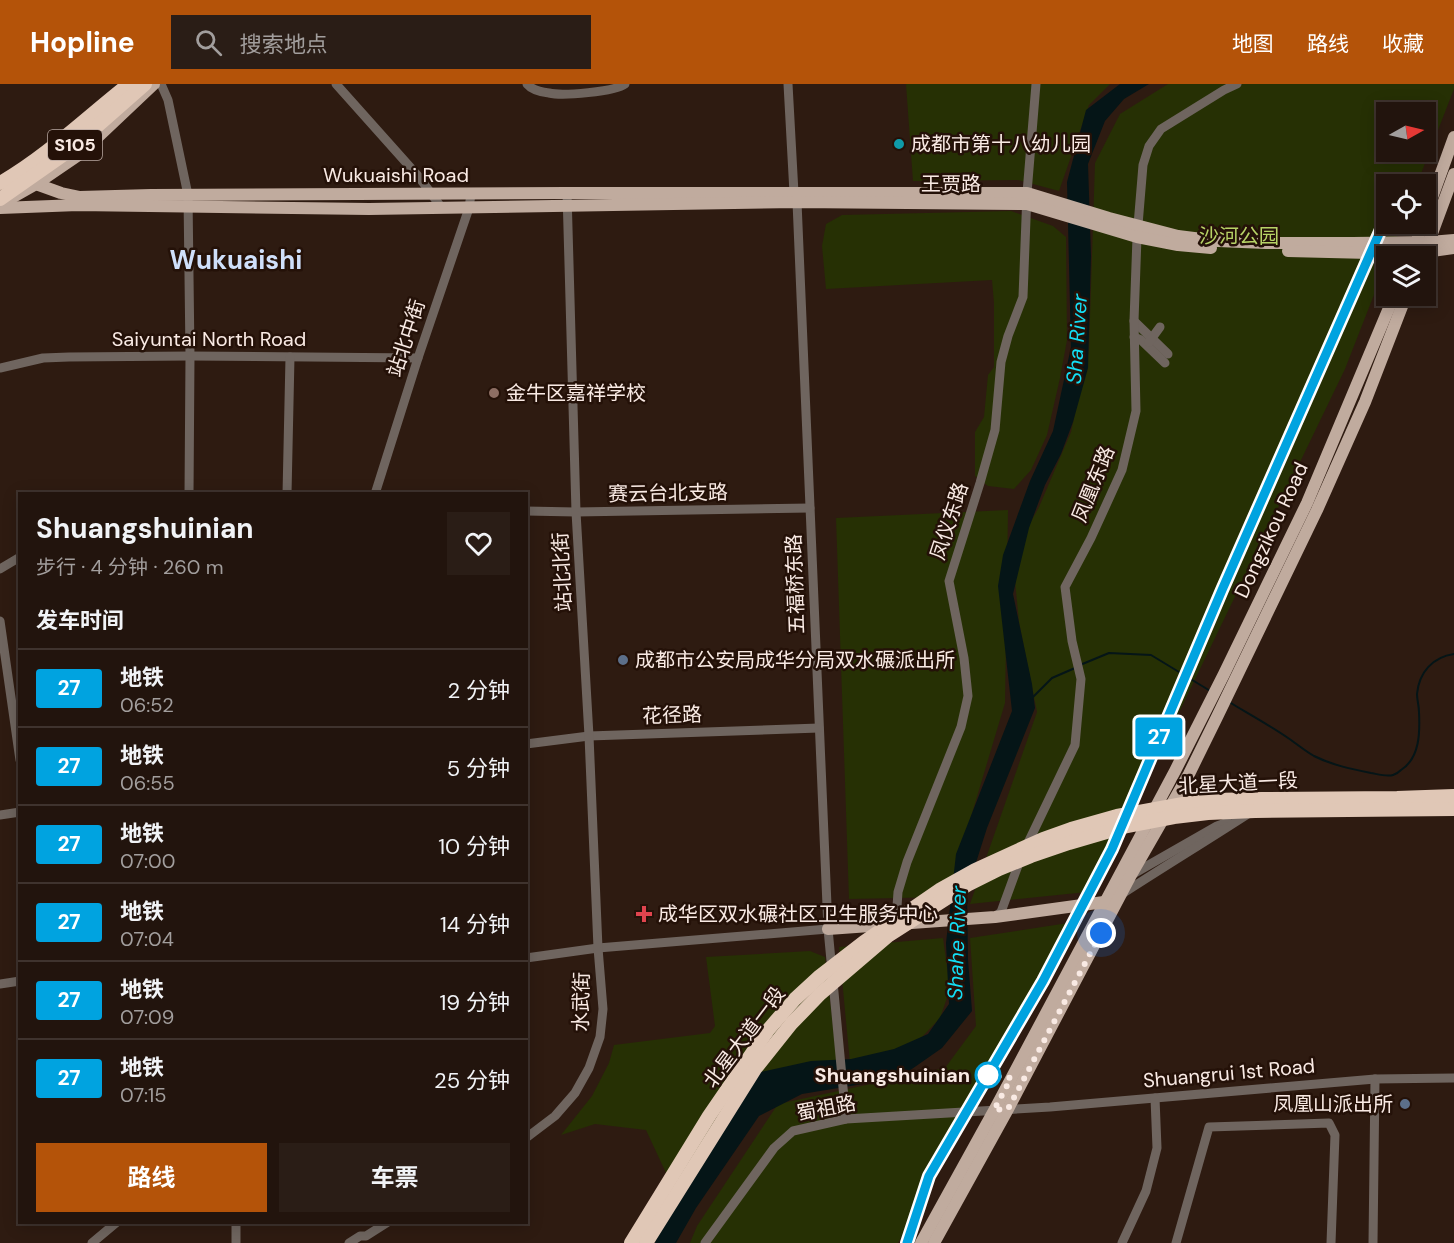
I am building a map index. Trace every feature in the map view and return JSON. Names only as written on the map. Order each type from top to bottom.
[{"type":"highway","name":"S105","points":[[0,180],[15,174],[47,151],[129,84]]},
{"type":"highway","name":"S105","points":[[0,199],[70,150],[145,84]]},
{"type":"highway","name":"北星大道一段","points":[[631,1243],[715,1107],[768,1030],[795,999],[820,975],[864,942],[941,889],[975,870],[1043,839],[1071,829],[1118,816],[1183,804],[1212,800],[1454,798]]},
{"type":"highway","name":"北星大道一段","points":[[646,1243],[755,1069],[791,1024],[820,994],[890,935],[967,885],[999,869],[1069,843],[1127,826],[1174,817],[1255,811],[1454,809]]},
{"type":"main road","points":[[0,180],[11,174],[120,84]]},
{"type":"main road","points":[[0,206],[80,154],[154,84]]},
{"type":"main road","points":[[1436,187],[1454,137]]},
{"type":"main road","points":[[1422,246],[1454,174]]},
{"type":"main road","name":"Wukuaishi Road","points":[[0,180],[36,184],[61,194],[80,197],[369,209],[470,208],[567,200]]},
{"type":"main road","name":"Wukuaishi Road","points":[[0,206],[432,194],[567,200],[1027,199],[1137,231]]},
{"type":"main road","points":[[1137,231],[1218,241],[1416,242]]},
{"type":"main road","points":[[1137,231],[1178,245],[1213,249],[1376,251]]},
{"type":"main road","points":[[1417,246],[1416,242],[1419,234]]},
{"type":"main road","points":[[1436,246],[1454,240]]},
{"type":"main road","points":[[1436,250],[1454,248]]},
{"type":"main road","name":"Dongzikou Road","points":[[921,1243],[1175,771],[1224,674],[1307,503],[1390,306]]},
{"type":"main road","name":"Dongzikou Road","points":[[934,1243],[1008,1109],[1131,875],[1189,774],[1236,681],[1365,402],[1402,306]]},
{"type":"main road","points":[[828,929],[995,917],[1104,902],[1122,894]]},
{"type":"street","points":[[161,84],[168,100],[188,200],[189,492]]},
{"type":"street","points":[[336,84],[419,177],[441,207]]},
{"type":"street","points":[[527,84],[530,88],[551,94],[598,92],[625,84]]},
{"type":"street","name":"五福桥东路","points":[[788,84],[810,508],[828,929],[846,1119]]},
{"type":"street","name":"凤仪东路","points":[[896,924],[898,892],[907,862],[961,727],[968,696],[964,658],[949,581],[994,430],[1001,362],[1023,297],[1027,199],[1036,84]]},
{"type":"street","name":"凤凰东路","points":[[995,917],[1001,912],[1019,863],[1074,745],[1082,679],[1072,642],[1065,587],[1091,538],[1122,470],[1137,411],[1134,321],[1137,231],[1143,165],[1149,146],[1161,129],[1237,84]]},
{"type":"street","name":"站北中街","points":[[376,492],[418,357],[470,208],[471,194]]},
{"type":"street","name":"站北北街","points":[[567,200],[576,512],[598,948]]},
{"type":"street","points":[[1134,321],[1149,342],[1166,359]]},
{"type":"street","points":[[1149,342],[1160,327]]},
{"type":"street","points":[[1134,337],[1149,342]]},
{"type":"street","name":"Saiyuntai North Road","points":[[0,368],[43,358],[69,357],[418,357]]},
{"type":"street","points":[[287,492],[290,357]]},
{"type":"street","name":"赛云台北支路","points":[[528,511],[810,508]]},
{"type":"street","points":[[0,569],[18,558]]},
{"type":"street","points":[[0,621],[18,746]]},
{"type":"street","name":"花径路","points":[[528,744],[589,736],[819,728]]},
{"type":"street","points":[[1122,894],[1264,804],[1312,793],[1454,792]]},
{"type":"street","points":[[1131,875],[1216,826],[1266,807],[1454,798]]},
{"type":"street","points":[[1248,815],[1303,817],[1359,808],[1454,809]]},
{"type":"street","points":[[0,815],[18,812]]},
{"type":"street","points":[[528,958],[598,948],[828,929]]},
{"type":"street","name":"水武街","points":[[528,1136],[555,1116],[575,1093],[590,1068],[600,1037],[603,1009],[598,948]]},
{"type":"street","points":[[0,984],[18,981]]},
{"type":"street","name":"Shuangrui 1st Road","points":[[1008,1109],[1375,1079],[1454,1078]]},
{"type":"street","points":[[1373,1243],[1375,1079]]},
{"type":"street","points":[[1122,1243],[1146,1191],[1157,1148],[1155,1098]]},
{"type":"street","name":"蜀祖路","points":[[705,1243],[774,1148],[793,1131],[846,1119],[1008,1109]]},
{"type":"street","points":[[1176,1243],[1209,1127],[1329,1123],[1335,1135],[1331,1243]]},
{"type":"street","points":[[92,1243],[115,1224]]},
{"type":"street","points":[[236,1224],[236,1243]]},
{"type":"street","points":[[349,1243],[385,1224]]},
{"type":"green space","points":[[906,84],[1110,84],[1089,105],[1059,191],[1018,180],[913,181]]},
{"type":"green space","name":"沙河公园","points":[[1168,84],[1454,84],[1436,135],[1436,102],[1376,102],[1376,162],[1426,162],[1421,174],[1376,174],[1376,234],[1398,234],[1393,246],[1376,246],[1376,290],[1345,369],[1143,787],[1087,892],[970,904],[1037,712],[1019,622],[1015,581],[1029,525],[1071,432],[1089,349],[1095,163],[1120,114]]},
{"type":"green space","points":[[1011,211],[1053,226],[1066,237],[1067,340],[1060,378],[1047,435],[1031,470],[1014,489],[988,486],[975,476],[975,432],[984,417],[988,375],[994,367],[992,280],[826,289],[822,246],[826,224],[842,215]]},
{"type":"green space","points":[[1008,510],[1005,703],[947,897],[849,899],[836,518]]},
{"type":"green space","points":[[1068,923],[898,1243],[690,1243],[697,1226],[778,1104],[945,1068],[976,1026],[970,938]]},
{"type":"green space","points":[[943,938],[950,989],[940,1018],[922,1037],[896,1055],[850,1063],[839,947]]},
{"type":"green space","points":[[810,951],[825,957],[837,1061],[775,1080],[680,1203],[646,1130],[595,1124],[561,1135],[592,1096],[609,1063],[614,1045],[710,1033],[715,1026],[706,957]]},
{"type":"water","points":[[1120,84],[1149,84],[1124,99],[1105,121],[1088,164],[1091,256],[1088,368],[1073,422],[1029,528],[1013,594],[1035,708],[987,828],[967,891],[968,960],[972,1011],[942,1048],[899,1078],[802,1094],[759,1116],[696,1208],[676,1243],[655,1243],[672,1192],[747,1075],[811,1061],[851,1059],[894,1049],[928,1034],[949,1004],[946,943],[956,854],[1012,711],[998,586],[1003,555],[1030,481],[1053,431],[1071,347],[1067,182],[1086,110]]},
{"type":"waterway","points":[[1080,665],[1109,653],[1151,655],[1212,692]]},
{"type":"waterway","points":[[1229,702],[1321,759],[1349,768],[1391,776],[1407,765],[1418,744],[1417,694],[1424,672],[1440,658],[1454,654]]},
{"type":"waterway","points":[[1031,699],[1052,678],[1075,668]]},
{"type":"metro line","name":"27","points":[[907,1243],[929,1176],[1043,981],[1112,849],[1222,590],[1379,234]]},
{"type":"place","name":"成都市第十八幼儿园","points":[[899,144]]},
{"type":"place","name":"金牛区嘉祥学校","points":[[494,393]]},
{"type":"place","name":"成都市公安局成华分局双水碾派出所","points":[[623,660]]},
{"type":"place","name":"成华区双水碾社区卫生服务中心","points":[[644,914]]},
{"type":"place","name":"Shuangshuinian","points":[[988,1075]]},
{"type":"place","name":"凤凰山派出所","points":[[1405,1104]]},
{"type":"district","name":"Wukuaishi","points":[[236,260]]},
{"type":"route","points":[[988,1075],[1011,1078],[994,1110],[1008,1109],[1101,933]]},
{"type":"water label","name":"Sha River","points":[[1077,339]]},
{"type":"water label","name":"Shahe River","points":[[957,943]]}]
